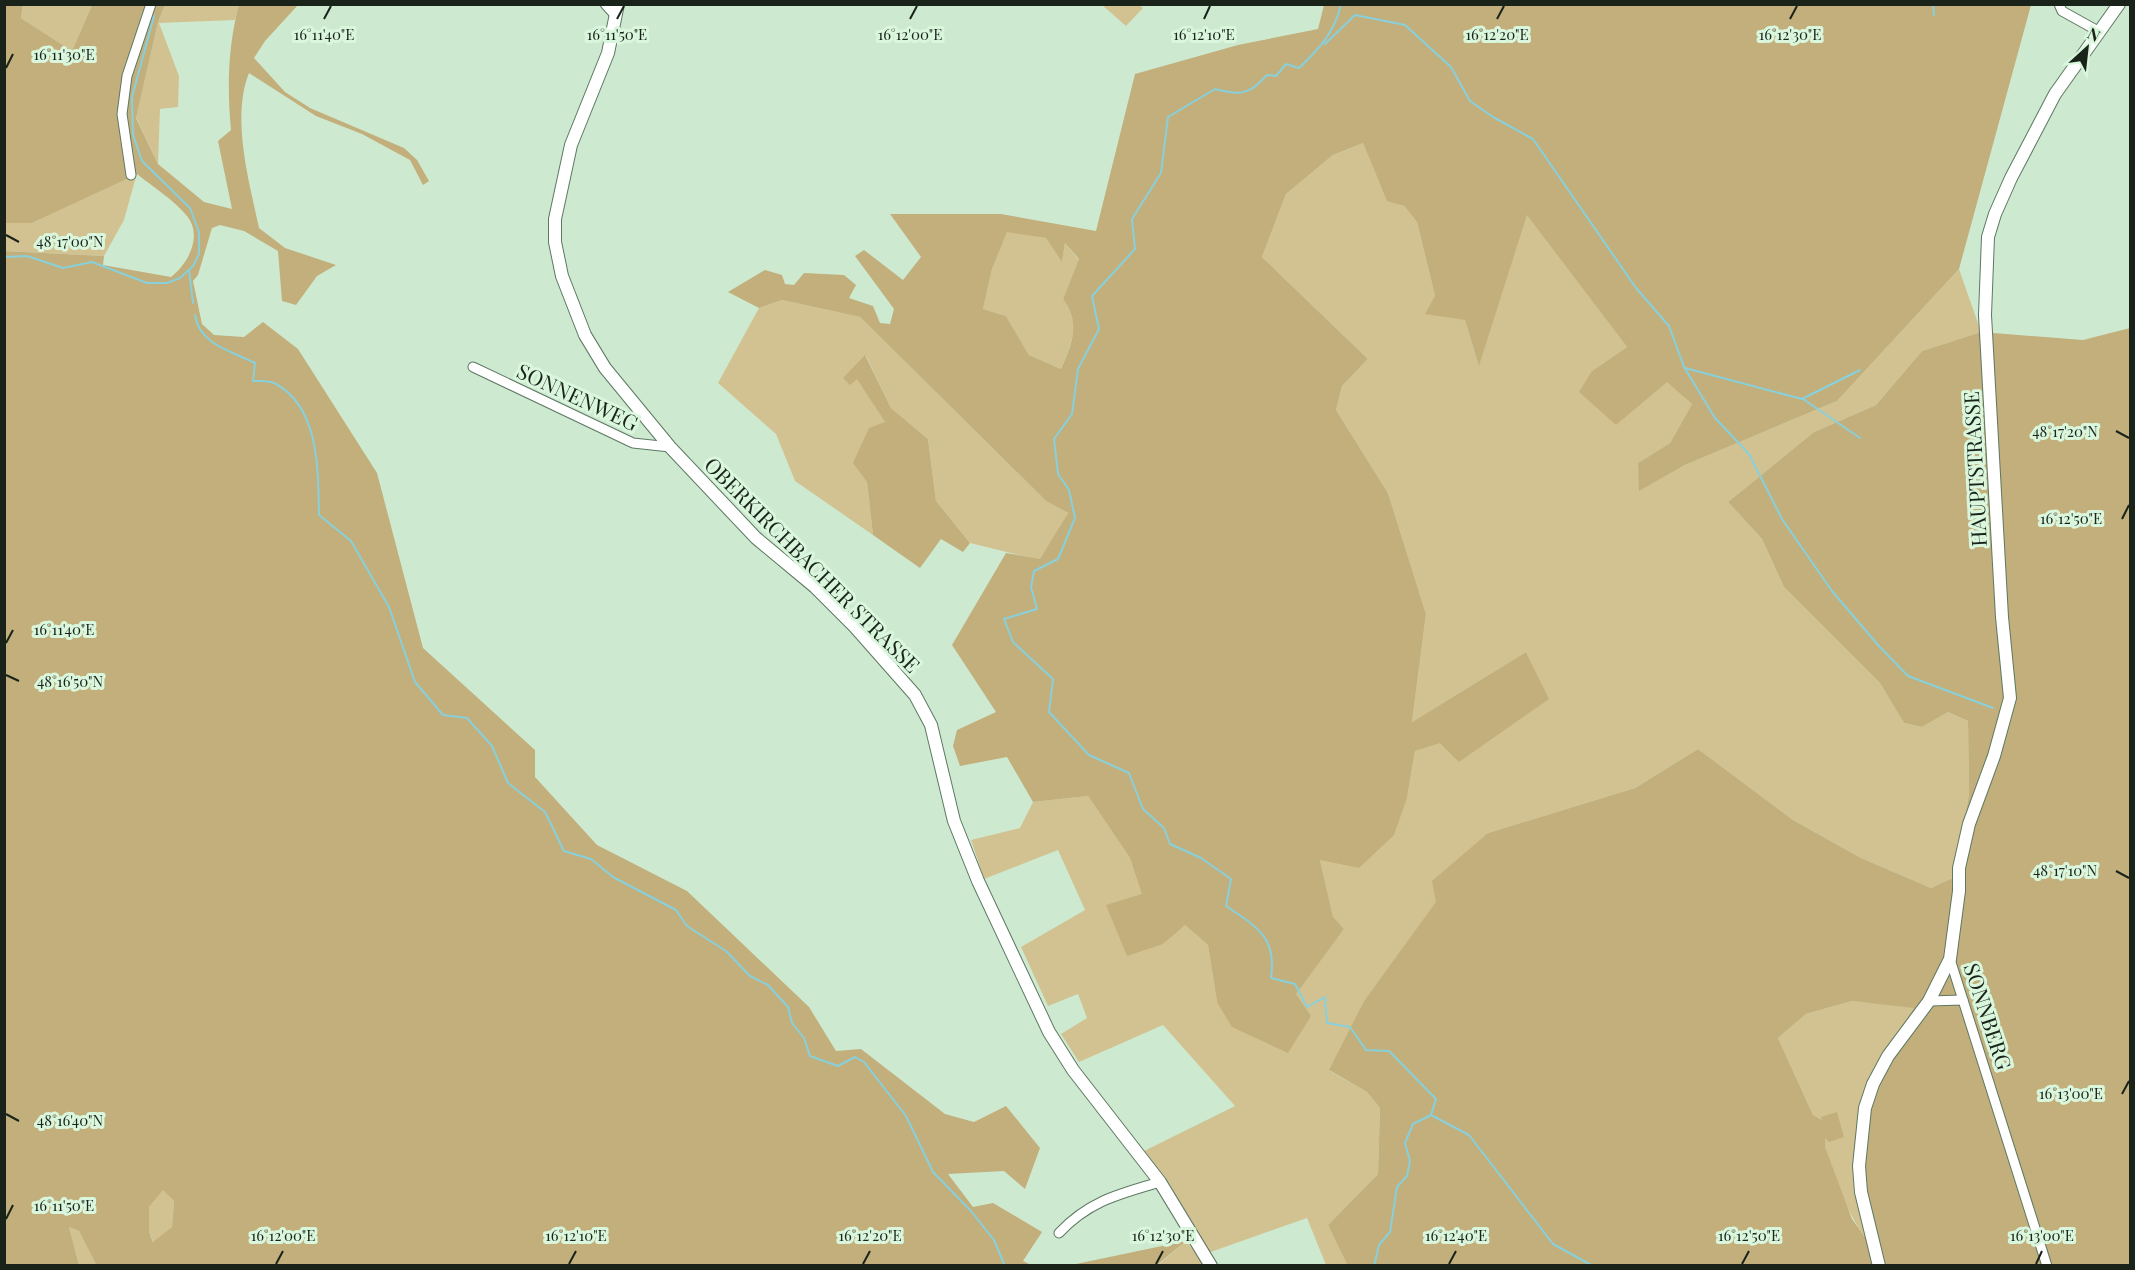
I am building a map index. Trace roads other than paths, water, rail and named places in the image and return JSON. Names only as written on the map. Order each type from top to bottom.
[{"type":"street","points":[[131,175],[122,114],[128,76],[150,4]]},
{"type":"street","points":[[605,4],[617,10]]},
{"type":"street","points":[[2059,4],[2062,11],[2098,31]]},
{"type":"street","name":"HAUPTSTRASSE","points":[[1950,959],[1959,891],[1959,868],[1969,824],[1994,756],[2010,699],[2002,618],[1985,315],[1988,237],[1995,214],[2032,135],[2067,76],[2118,4]]},
{"type":"street","name":"OBERKIRCHBACHER STRASSE","points":[[617,10],[608,53],[571,145],[555,219],[556,250],[568,296],[594,351],[670,447],[756,538],[815,587],[847,619],[915,695],[934,735],[954,821],[974,873],[1049,1032],[1073,1070],[1160,1182],[1211,1266]]},
{"type":"street","name":"SONNENWEG","points":[[473,367],[633,443],[670,447]]},
{"type":"street","name":"SONNBERG","points":[[1950,959],[2047,1266]]},
{"type":"street","name":"SONNBERG","points":[[1879,1266],[1861,1192],[1859,1166],[1865,1108],[1873,1083],[1888,1056],[1929,1001],[1950,959]]},
{"type":"street","points":[[1929,1001],[1963,1000]]},
{"type":"street","points":[[1059,1233],[1077,1213],[1116,1195],[1160,1182]]},
{"type":"waterway","points":[[1341,4],[1330,32],[1299,68],[1286,64],[1276,76],[1267,75],[1255,87],[1244,92],[1215,89],[1168,117],[1161,173],[1132,219],[1135,249],[1092,296],[1099,329],[1078,369],[1072,414],[1054,439],[1058,474],[1069,490],[1075,518],[1058,559],[1034,571],[1031,587],[1037,609],[1004,619],[1013,642],[1053,679],[1049,712],[1089,755],[1129,773],[1143,809],[1164,828],[1170,844],[1201,858],[1231,879],[1226,906],[1255,927],[1268,943],[1271,952],[1271,978],[1295,984],[1307,1007],[1325,997],[1327,1023],[1350,1027],[1366,1050],[1389,1051],[1436,1099],[1431,1115],[1469,1135],[1553,1244],[1593,1266]]},
{"type":"waterway","points":[[1933,4],[1934,15]]},
{"type":"waterway","points":[[1325,44],[1355,15],[1405,25],[1451,67],[1470,101],[1493,117],[1533,139],[1636,288],[1669,326],[1684,367],[1715,418],[1749,454],[1782,519],[1832,591],[1908,676],[1993,708]]},
{"type":"waterway","points":[[4,257],[27,256],[63,268],[92,262],[147,283],[167,283],[180,278],[193,266],[199,254],[199,232],[190,208],[142,161],[133,135],[132,97],[154,16]]},
{"type":"waterway","points":[[189,270],[193,303]]},
{"type":"waterway","points":[[195,315],[198,325],[209,340],[255,363],[253,381],[268,381],[276,384],[290,395],[301,409],[314,442],[319,515],[351,541],[389,607],[415,682],[443,715],[467,718],[492,746],[508,783],[545,812],[564,851],[591,859],[613,877],[676,910],[687,926],[726,951],[750,976],[768,985],[788,1007],[792,1023],[804,1038],[810,1056],[838,1066],[855,1057],[864,1062],[906,1116],[933,1172],[971,1211],[994,1240],[1005,1266]]},
{"type":"waterway","points":[[1685,368],[1802,399],[1860,370]]},
{"type":"waterway","points":[[1803,399],[1860,438]]},
{"type":"waterway","points":[[1374,1266],[1379,1245],[1390,1232],[1397,1187],[1407,1176],[1410,1161],[1405,1143],[1413,1124],[1431,1115]]}]
